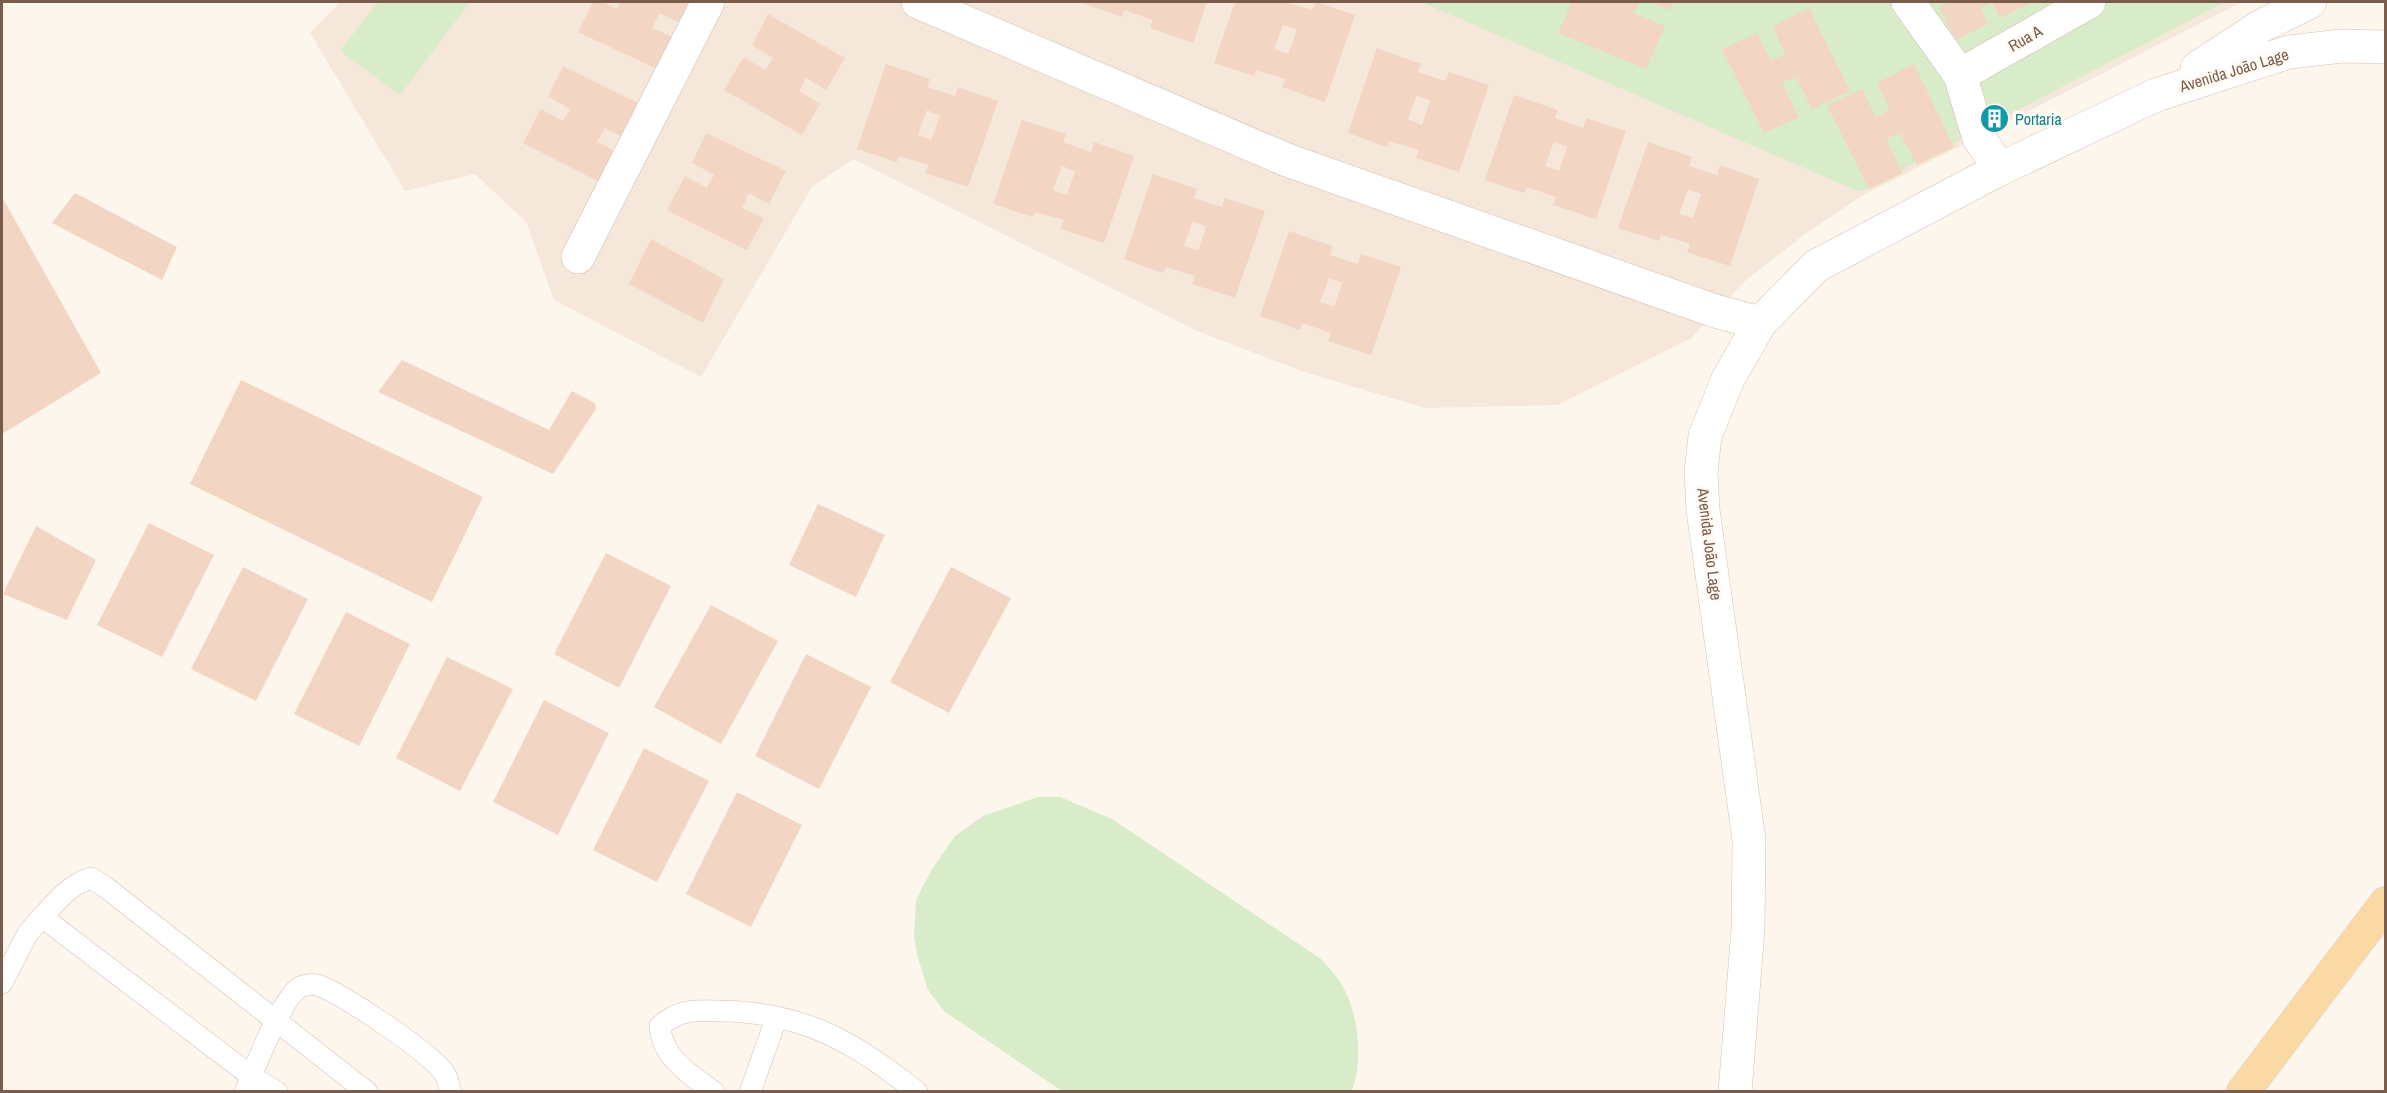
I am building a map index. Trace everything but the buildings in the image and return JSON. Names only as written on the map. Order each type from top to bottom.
[{"type":"main road","points":[[578,257],[708,2]]},
{"type":"main road","points":[[918,2],[1287,160],[1715,311],[1760,323]]},
{"type":"main road","points":[[1908,2],[1960,75],[1979,138],[2000,169]]},
{"type":"main road","name":"Rua A","points":[[1960,75],[2089,2]]},
{"type":"main road","name":"Avenida João Lage","points":[[2156,95],[2261,26],[2310,2]]},
{"type":"main road","name":"Avenida João Lage","points":[[1735,1092],[1748,929],[1749,840],[1703,510],[1701,472],[1705,436],[1728,379],[1760,323],[1816,266],[2000,169],[2156,95],[2289,52],[2342,46],[2385,47]]},
{"type":"main road","points":[[2243,1092],[2385,903]]},
{"type":"lane","points":[[2,983],[28,933],[65,892],[78,882],[91,878],[367,1092]]},
{"type":"lane","points":[[42,917],[248,1084],[277,1092]]},
{"type":"lane","points":[[248,1084],[277,1020],[295,991],[302,986],[315,984],[341,998],[417,1048],[445,1074],[451,1092]]},
{"type":"lane","points":[[714,1092],[689,1074],[666,1051],[660,1037],[660,1026],[671,1016],[691,1010],[741,1011],[807,1024],[874,1057],[918,1092]]},
{"type":"lane","points":[[750,1092],[777,1017]]},
{"type":"shaded area","points":[[340,2],[2242,2],[1860,197],[1801,237],[1744,282],[1690,339],[1558,405],[1425,408],[1304,372],[1197,331],[853,159],[812,187],[701,377],[554,300],[526,222],[475,174],[405,191],[310,33]]},
{"type":"green space","points":[[378,2],[470,2],[400,95],[340,51]]},
{"type":"green space","points":[[1421,2],[2225,2],[1860,192]]},
{"type":"green space","points":[[1038,797],[1060,797],[1112,819],[1321,959],[1342,985],[1356,1023],[1358,1051],[1352,1091],[1062,1091],[945,1012],[928,990],[918,958],[914,938],[916,900],[932,869],[955,836],[983,816]]},
{"type":"place","name":"Portaria","points":[[1994,119]]}]
